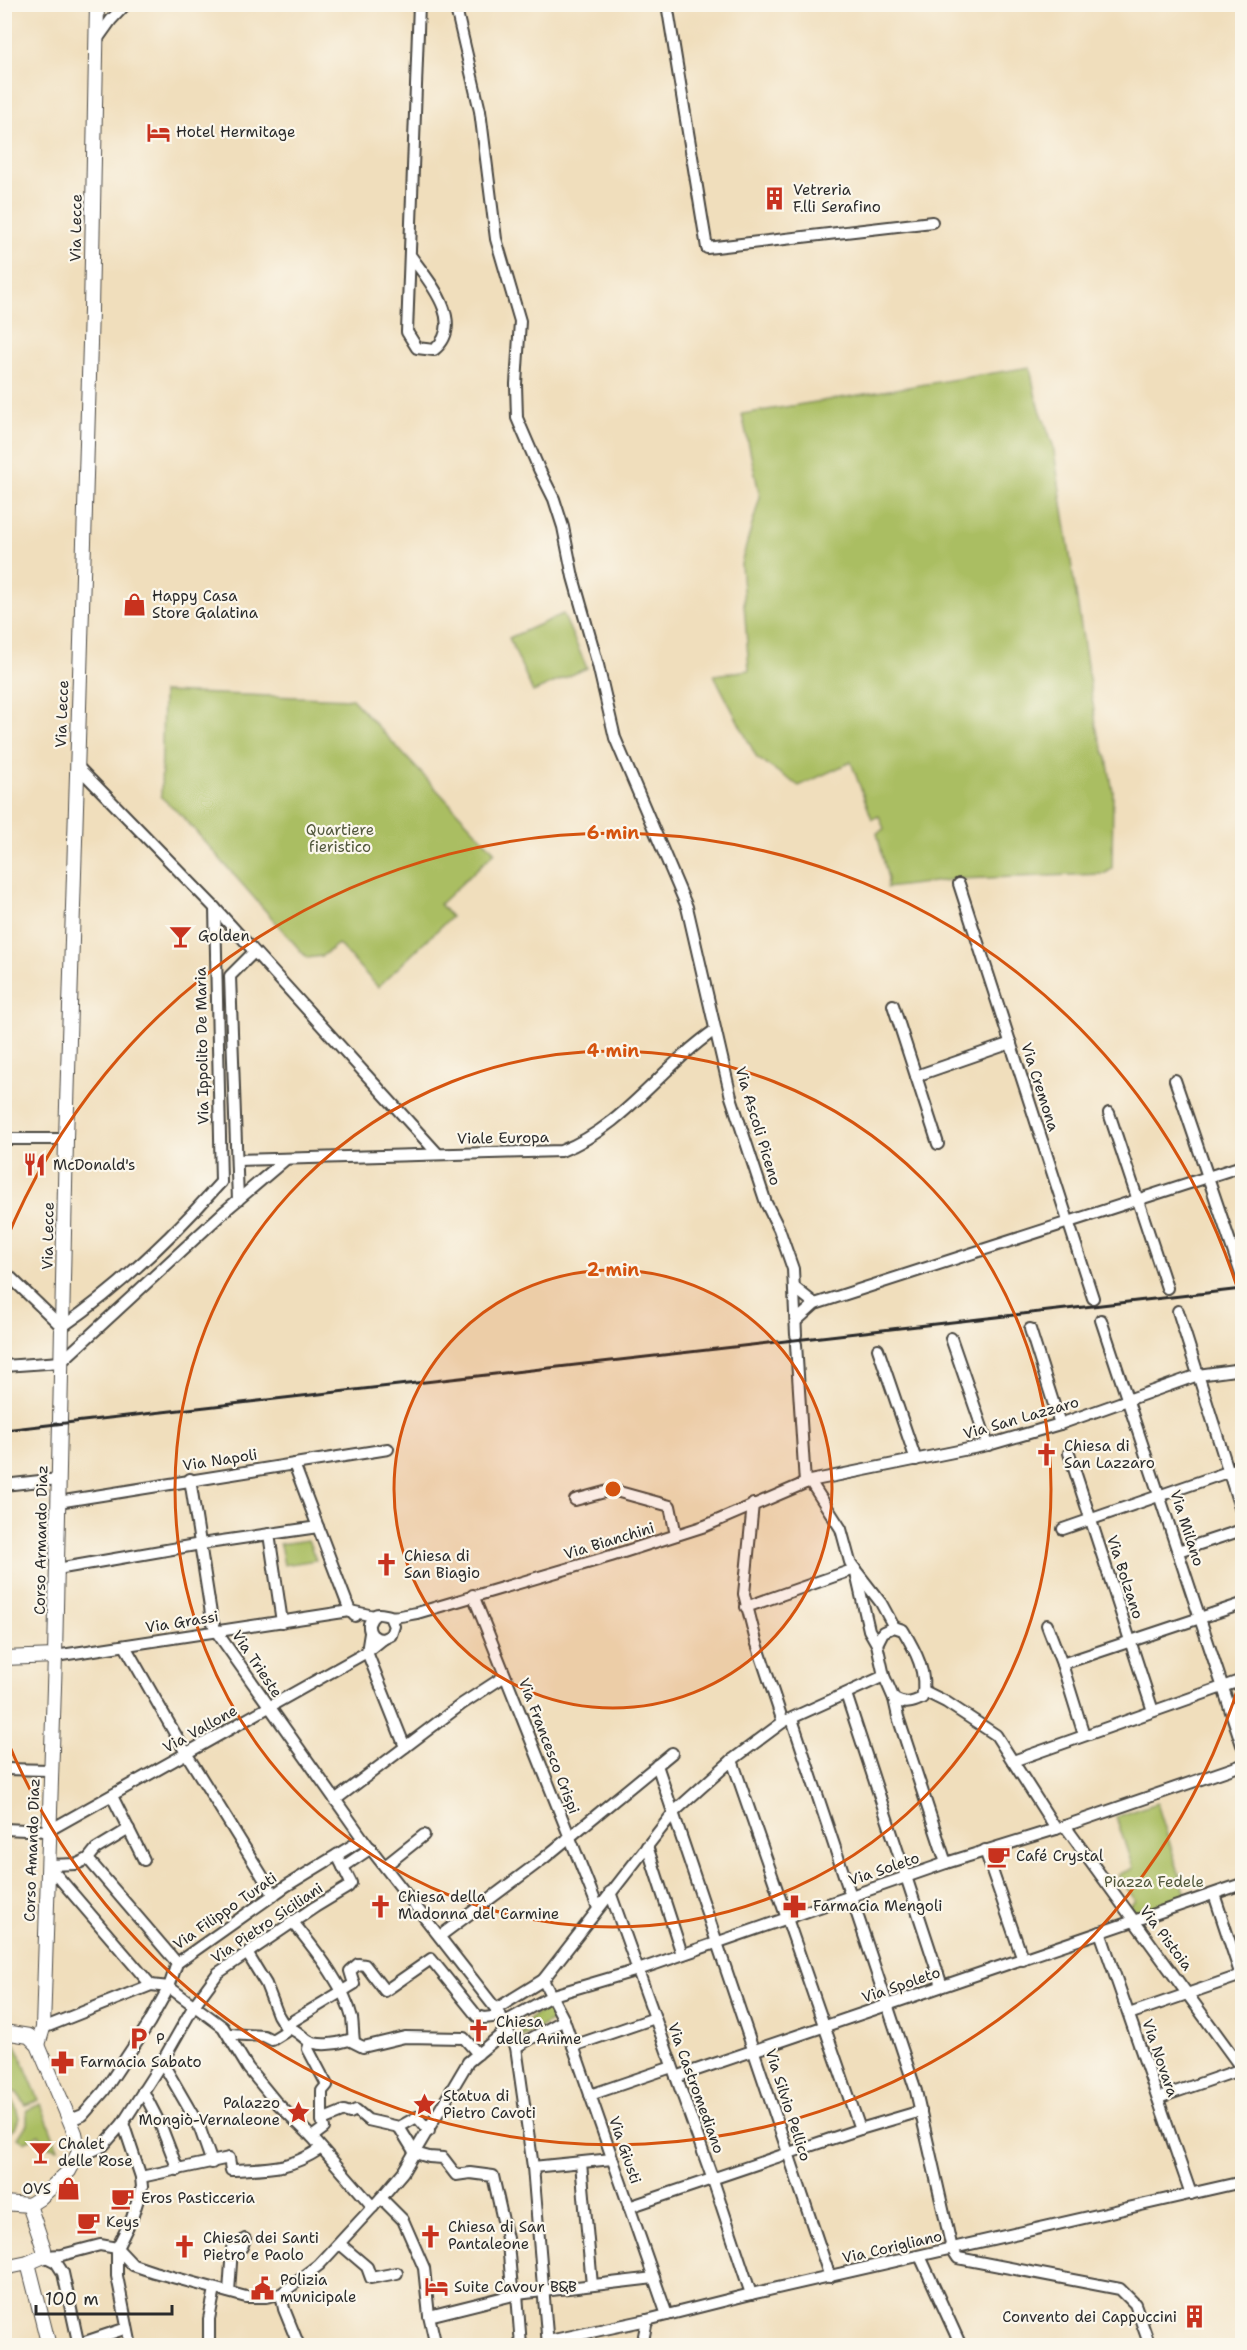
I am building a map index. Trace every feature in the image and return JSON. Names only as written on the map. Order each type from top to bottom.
[{"type":"main road","name":"Via Lecce","points":[[60,1424],[66,1139],[91,310],[97,4]]},
{"type":"main road","name":"Corso Armando Diaz","points":[[55,1656],[60,1424]]},
{"type":"main road","points":[[4,1658],[55,1656]]},
{"type":"main road","name":"Corso Amando Diaz","points":[[38,2044],[43,2028],[55,1656]]},
{"type":"main road","points":[[4,2032],[29,2036],[38,2044],[70,2120],[79,2152],[69,2170],[54,2186],[29,2205],[4,2204]]},
{"type":"main road","points":[[4,2268],[28,2263],[44,2256],[44,2249],[29,2205]]},
{"type":"main road","points":[[28,2263],[49,2346]]},
{"type":"street","points":[[96,41],[126,4]]},
{"type":"street","points":[[410,255],[444,307],[447,331],[443,343],[434,350],[417,348],[407,332],[419,4]]},
{"type":"street","name":"Via Ascoli Piceno","points":[[455,4],[480,111],[496,239],[520,321],[516,384],[517,418],[554,499],[560,518],[615,738],[687,907],[731,1096],[766,1203],[793,1269],[807,1482]]},
{"type":"street","points":[[667,4],[708,248],[932,222]]},
{"type":"street","points":[[77,766],[215,908],[438,1155]]},
{"type":"street","name":"Via Cremona","points":[[958,884],[1093,1298]]},
{"type":"street","name":"Via Ippolito De Maria","points":[[215,908],[220,1182]]},
{"type":"street","name":"Via Ippolito De Maria","points":[[238,1200],[230,976],[254,952]]},
{"type":"street","points":[[215,975],[230,976]]},
{"type":"street","points":[[893,1005],[938,1144]]},
{"type":"street","name":"Viale Europa","points":[[237,1160],[561,1151],[581,1144],[608,1127],[695,1044],[715,1030]]},
{"type":"street","points":[[916,1076],[1011,1043]]},
{"type":"street","points":[[1175,1080],[1242,1277]]},
{"type":"street","points":[[1109,1113],[1167,1288]]},
{"type":"street","points":[[4,1139],[66,1139]]},
{"type":"street","points":[[4,1366],[61,1362],[285,1160]]},
{"type":"street","points":[[796,1321],[815,1304],[1242,1166]]},
{"type":"street","points":[[4,1271],[62,1327],[88,1309],[154,1250],[220,1182],[238,1200]]},
{"type":"street","points":[[795,1288],[815,1304]]},
{"type":"street","points":[[88,1309],[103,1325]]},
{"type":"street","points":[[1178,1311],[1242,1514]]},
{"type":"street","name":"Via Milano","points":[[1101,1320],[1242,1745]]},
{"type":"street","points":[[1030,1329],[1060,1424]]},
{"type":"street","points":[[951,1338],[988,1445]]},
{"type":"street","points":[[878,1349],[916,1460]]},
{"type":"street","name":"Via San Lazzaro","points":[[807,1482],[988,1445],[1060,1424],[1198,1375],[1242,1369]]},
{"type":"street","name":"Via Napoli","points":[[58,1502],[388,1449]]},
{"type":"street","name":"Via Bolzano","points":[[1069,1453],[1153,1711]]},
{"type":"street","points":[[294,1464],[350,1611],[378,1639],[388,1638],[417,1613]]},
{"type":"street","points":[[1063,1529],[1242,1467]]},
{"type":"street","points":[[4,1485],[58,1479]]},
{"type":"street","name":"Via Trieste","points":[[190,1479],[212,1620],[216,1631],[268,1708],[363,1839],[502,2019],[516,2047],[533,2167],[549,2343]]},
{"type":"street","points":[[807,1482],[841,1529],[850,1562],[881,1603],[894,1627]]},
{"type":"street","name":"Via Bianchini","points":[[417,1613],[705,1526],[807,1482]]},
{"type":"street","points":[[575,1500],[612,1490],[670,1506],[676,1535]]},
{"type":"street","points":[[753,1504],[744,1594],[746,1606],[850,1896],[916,2091],[952,2249],[958,2258],[1120,2289],[1136,2304],[1150,2346]]},
{"type":"street","points":[[57,1569],[201,1544],[318,1527]]},
{"type":"street","points":[[1178,1551],[1242,1530]]},
{"type":"street","points":[[269,1534],[282,1622]]},
{"type":"street","points":[[746,1606],[855,1569]]},
{"type":"street","points":[[855,1569],[869,1630],[878,1644],[884,1676],[894,1699],[946,1863]]},
{"type":"street","name":"Via Francesco Crispi","points":[[473,1595],[598,1908]]},
{"type":"street","points":[[1062,1664],[1242,1604]]},
{"type":"street","points":[[350,1611],[374,1616],[385,1614],[390,1617],[394,1631]]},
{"type":"street","name":"Via Grassi","points":[[55,1656],[350,1611]]},
{"type":"street","points":[[390,1617],[417,1613]]},
{"type":"street","points":[[374,1616],[369,1624],[367,1652],[405,1747]]},
{"type":"street","points":[[1047,1625],[1084,1735]]},
{"type":"street","points":[[878,1644],[883,1632],[894,1627],[903,1630],[914,1647],[924,1677],[922,1698],[914,1702],[902,1703],[894,1699]]},
{"type":"street","name":"Via Vallone","points":[[48,1831],[367,1652],[383,1639]]},
{"type":"street","points":[[125,1646],[186,1753],[274,1895]]},
{"type":"street","points":[[335,1800],[505,1676]]},
{"type":"street","points":[[44,2256],[62,2255],[100,2245],[117,2248],[133,2265],[215,2289],[246,2297],[281,2294],[319,2265],[340,2244],[403,2172],[468,2062],[478,2054],[502,2019],[543,1980],[674,1812],[732,1760],[787,1720],[884,1676]]},
{"type":"street","points":[[1013,1761],[1242,1680]]},
{"type":"street","name":"Via Pistoia","points":[[924,1691],[946,1702],[996,1734],[1060,1827],[1189,1993],[1242,2069]]},
{"type":"street","points":[[846,1694],[942,1986]]},
{"type":"street","points":[[440,1936],[569,1838],[672,1753]]},
{"type":"street","points":[[732,1760],[860,2129]]},
{"type":"street","name":"Via Silvio Pellico","points":[[657,1765],[830,2277]]},
{"type":"street","name":"Via Soleto","points":[[502,2019],[553,1995],[638,1970],[946,1863],[1242,1765]]},
{"type":"street","points":[[4,1769],[51,1770]]},
{"type":"street","points":[[112,1796],[144,1860]]},
{"type":"street","points":[[4,1829],[48,1831]]},
{"type":"street","points":[[48,1864],[77,1864],[88,1859],[96,1850],[129,1829]]},
{"type":"street","points":[[385,1866],[424,1835]]},
{"type":"street","name":"Via Filippo Turati","points":[[70,2120],[83,2115],[104,2091],[149,2023],[169,1987],[177,1963],[274,1895],[363,1839]]},
{"type":"street","points":[[647,1846],[682,1954]]},
{"type":"street","points":[[343,1867],[371,1848]]},
{"type":"street","points":[[985,1850],[1023,1960]]},
{"type":"street","name":"Via Pietro Siciliani","points":[[79,2152],[90,2152],[103,2146],[123,2123],[195,2004],[218,1973],[348,1887],[351,1883],[337,1855]]},
{"type":"street","points":[[88,1859],[177,1963]]},
{"type":"street","points":[[48,1864],[151,1984]]},
{"type":"street","name":"Via Spoleto","points":[[590,2094],[754,2050],[1242,1884]]},
{"type":"street","name":"Via Castromediano","points":[[610,1892],[713,2180],[751,2294]]},
{"type":"street","points":[[1129,2014],[1242,1977],[1214,1894]]},
{"type":"street","points":[[293,1922],[314,1946],[341,1992],[352,2017],[354,2041],[363,2048],[405,2037],[464,2038],[478,2054]]},
{"type":"street","name":"Via Novara","points":[[1100,1932],[1191,2194]]},
{"type":"street","points":[[247,1953],[266,1984],[278,2015],[286,2028]]},
{"type":"street","points":[[229,2034],[253,2034],[272,2040],[285,2032],[288,2024],[354,1984],[350,1971],[358,1964],[365,1965],[385,1991],[431,1959],[477,2016],[502,2019]]},
{"type":"street","name":"Via Giusti","points":[[543,1980],[553,1995],[564,2020],[667,2315]]},
{"type":"street","points":[[43,2028],[151,1984],[169,1987],[224,2027],[248,2068],[373,2207]]},
{"type":"street","points":[[573,2046],[655,2018]]},
{"type":"street","points":[[516,2047],[564,2020]]},
{"type":"street","points":[[286,2028],[292,2028],[310,2042],[332,2045],[354,2041]]},
{"type":"street","points":[[310,2042],[308,2049],[327,2085],[322,2091],[324,2128],[312,2137]]},
{"type":"street","points":[[162,2062],[199,2126],[212,2163]]},
{"type":"street","points":[[1158,2098],[1242,2069]]},
{"type":"street","points":[[143,2091],[161,2127],[178,2170]]},
{"type":"street","points":[[322,2120],[344,2111],[350,2113],[356,2110],[368,2120],[399,2127],[417,2117],[429,2131]]},
{"type":"street","points":[[629,2207],[860,2129],[921,2111]]},
{"type":"street","points":[[123,2123],[141,2182],[132,2218],[117,2248],[117,2276],[131,2346]]},
{"type":"street","points":[[399,2127],[415,2153],[443,2158],[456,2175],[470,2173],[493,2176],[508,2243],[512,2289],[517,2294],[521,2346]]},
{"type":"street","points":[[141,2182],[228,2158],[231,2170],[282,2167],[303,2160],[320,2149]]},
{"type":"street","points":[[533,2167],[612,2159]]},
{"type":"street","points":[[581,2163],[592,2285]]},
{"type":"street","name":"Via Corigliano","points":[[549,2343],[751,2294],[1242,2182]]},
{"type":"street","points":[[381,2198],[403,2220],[416,2246],[424,2268],[429,2316],[436,2346]]},
{"type":"street","points":[[229,2292],[232,2248],[242,2247],[245,2239]]},
{"type":"street","points":[[340,2244],[367,2267],[371,2278],[397,2273]]},
{"type":"street","points":[[44,2256],[56,2262],[63,2273],[79,2345],[127,2328]]},
{"type":"street","points":[[920,2256],[961,2346]]},
{"type":"street","points":[[429,2316],[517,2294],[654,2278]]},
{"type":"street","points":[[209,2346],[209,2319],[215,2289]]},
{"type":"street","points":[[281,2294],[284,2310],[299,2346]]},
{"type":"street","points":[[642,2346],[647,2320]]},
{"type":"green space","points":[[1030,367],[1036,398],[1053,445],[1097,730],[1107,759],[1113,791],[1112,869],[1104,874],[958,879],[887,888],[888,879],[877,833],[884,829],[879,816],[872,819],[851,762],[799,786],[757,758],[714,675],[749,670],[741,564],[760,497],[742,414]]},
{"type":"green space","points":[[563,614],[587,668],[533,692],[509,638]]},
{"type":"green space","name":"Quartiere fieristico","points":[[163,692],[352,699],[495,852],[440,904],[451,917],[378,987],[338,944],[322,956],[307,958],[184,818],[161,797]]},
{"type":"green space","points":[[308,1540],[316,1560],[284,1565],[280,1544]]},
{"type":"green space","name":"Piazza Fedele","points":[[1157,1803],[1187,1898],[1136,1916],[1129,1905],[1135,1900],[1118,1875],[1133,1868],[1116,1817]]},
{"type":"green space","points":[[551,2006],[555,2019],[521,2038],[531,2018]]},
{"type":"green space","points":[[5,2042],[15,2043],[39,2100],[26,2105],[17,2093],[5,2089]]},
{"type":"green space","points":[[4,2095],[14,2102],[19,2118],[15,2129],[5,2134]]},
{"type":"green space","points":[[41,2104],[58,2149],[46,2146],[39,2135],[24,2142],[18,2138],[27,2124],[27,2110]]},
{"type":"railway","points":[[4,1430],[1242,1289]]},
{"type":"place","name":"Hotel Hermitage","points":[[158,132]]},
{"type":"place","name":"Vetreria F.lli Serafino","points":[[775,199]]},
{"type":"place","name":"Happy Casa Store Galatina","points":[[134,605]]},
{"type":"place","name":"Golden","points":[[180,936]]},
{"type":"place","name":"McDonald's","points":[[35,1165]]},
{"type":"place","name":"Chiesa di San Lazzaro","points":[[1046,1455]]},
{"type":"place","name":"Chiesa di San Biagio","points":[[386,1565]]},
{"type":"place","name":"Café Crystal","points":[[998,1856]]},
{"type":"place","name":"Chiesa della Madonna del Carmine","points":[[380,1906]]},
{"type":"place","name":"Farmacia Mengoli","points":[[795,1906]]},
{"type":"place","name":"Chiesa delle Anime","points":[[478,2031]]},
{"type":"place","name":"P","points":[[138,2039]]},
{"type":"place","name":"Farmacia Sabato","points":[[62,2062]]},
{"type":"place","name":"Statua di Pietro Cavoti","points":[[425,2105]]},
{"type":"place","name":"Palazzo Mongiò-Vernaleone","points":[[298,2112]]},
{"type":"place","name":"Chalet delle Rose","points":[[40,2153]]},
{"type":"place","name":"OVS","points":[[69,2189]]},
{"type":"place","name":"Eros Pasticceria","points":[[123,2198]]},
{"type":"place","name":"Keys","points":[[88,2222]]},
{"type":"place","name":"Chiesa di San Pantaleone","points":[[430,2236]]},
{"type":"place","name":"Chiesa dei Santi Pietro e Paolo","points":[[185,2247]]},
{"type":"place","name":"Suite Cavour B&B","points":[[436,2287]]},
{"type":"place","name":"Polizia municipale","points":[[262,2289]]},
{"type":"place","name":"Convento dei Cappuccini","points":[[1195,2317]]}]
